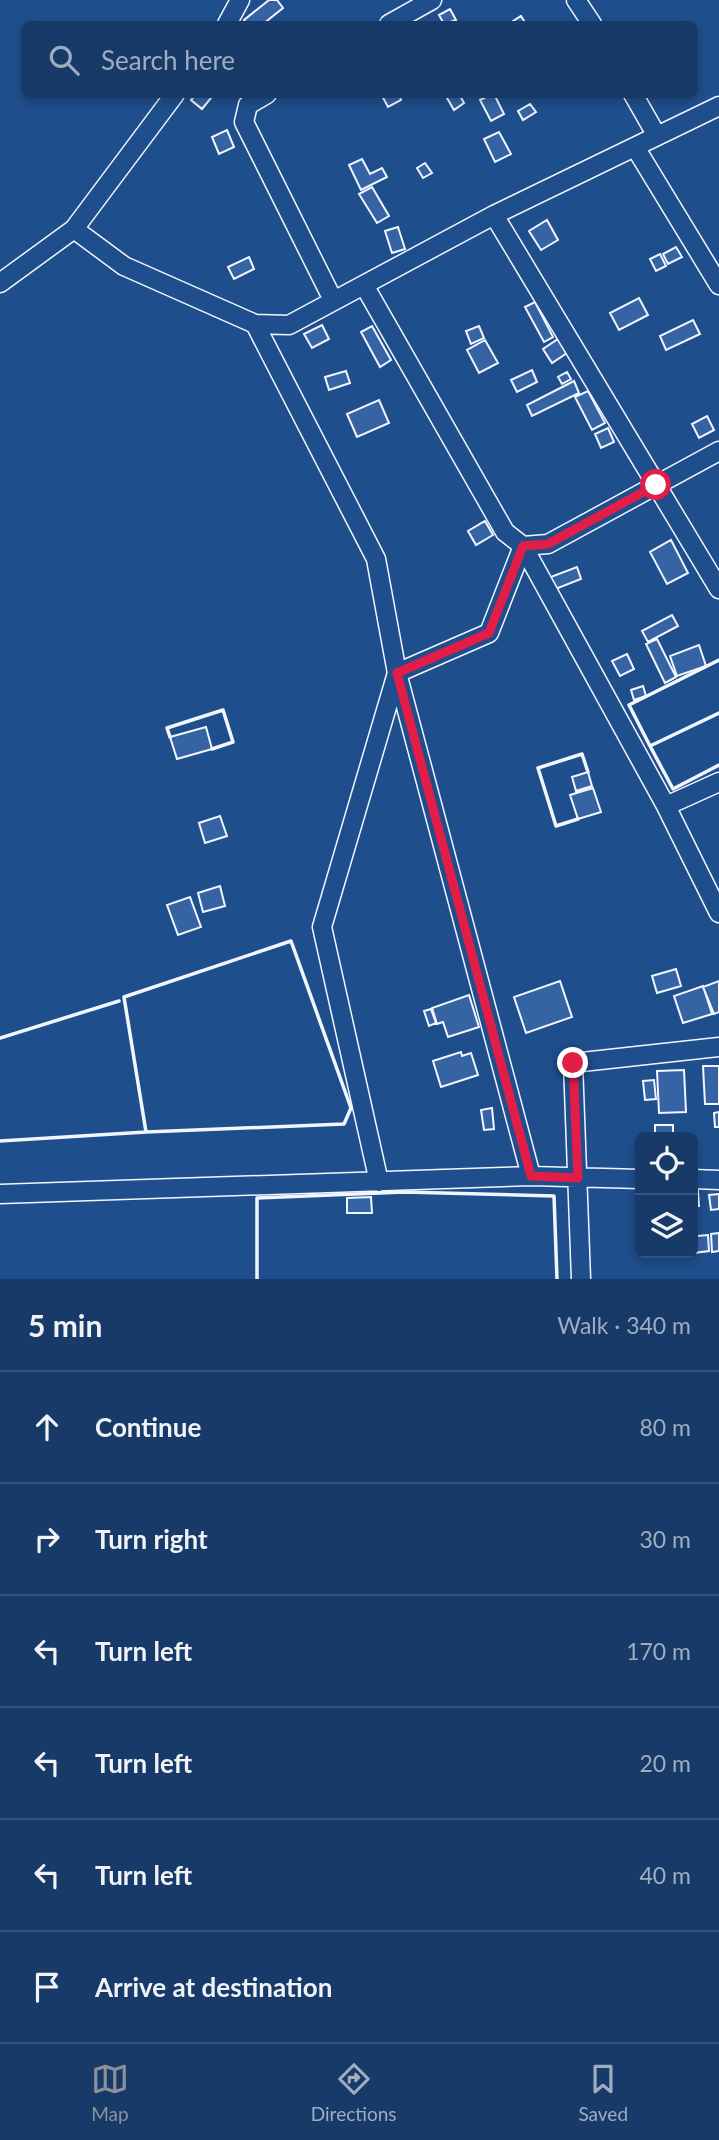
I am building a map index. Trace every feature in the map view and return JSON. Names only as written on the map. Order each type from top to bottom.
[{"type":"street","points":[[229,21],[240,0]]},
{"type":"street","points":[[394,21],[432,0]]},
{"type":"street","points":[[576,0],[590,21]]},
{"type":"street","points":[[0,283],[74,229],[172,98]]},
{"type":"street","points":[[260,98],[248,105],[244,122],[333,300]]},
{"type":"street","points":[[635,98],[657,136]]},
{"type":"street","points":[[74,229],[124,266],[254,324],[289,325],[494,215],[719,106]]},
{"type":"street","points":[[635,147],[719,285]]},
{"type":"street","points":[[494,215],[719,589]]},
{"type":"street","points":[[364,285],[505,532],[523,546],[666,806],[719,913]]},
{"type":"street","points":[[254,324],[376,559],[397,673],[531,1176]]},
{"type":"street","points":[[523,546],[548,544],[719,451]]},
{"type":"street","points":[[397,673],[489,633],[523,546]]},
{"type":"street","points":[[379,1182],[322,927],[397,673]]},
{"type":"street","points":[[666,806],[719,782]]},
{"type":"street","points":[[581,1279],[573,1063],[719,1047]]},
{"type":"street","points":[[0,1194],[531,1176],[635,1179]]},
{"type":"street","points":[[698,1180],[719,1180]]},
{"type":"building","points":[[269,0],[277,0],[283,8],[267,21],[244,20]]},
{"type":"building","points":[[450,9],[456,20],[442,21],[439,15]]},
{"type":"building","points":[[193,98],[211,98],[202,109],[191,100]]},
{"type":"building","points":[[383,98],[400,98],[401,100],[388,107]]},
{"type":"building","points":[[447,98],[461,98],[464,103],[454,110]]},
{"type":"building","points":[[496,98],[504,114],[491,121],[480,100]]},
{"type":"building","points":[[530,104],[536,112],[523,120],[518,111]]},
{"type":"building","points":[[227,130],[234,147],[219,154],[212,137]]},
{"type":"building","points":[[499,132],[511,154],[495,162],[484,139]]},
{"type":"building","points":[[362,159],[370,174],[382,168],[387,177],[361,190],[349,165]]},
{"type":"building","points":[[425,163],[432,173],[423,178],[417,168]]},
{"type":"building","points":[[372,187],[389,216],[377,223],[359,194]]},
{"type":"building","points":[[547,220],[558,240],[541,250],[529,231]]},
{"type":"building","points":[[398,227],[405,249],[392,253],[385,231]]},
{"type":"building","points":[[676,247],[682,257],[668,264],[663,254]]},
{"type":"building","points":[[660,254],[666,266],[656,271],[650,259]]},
{"type":"building","points":[[249,257],[254,269],[234,279],[228,267]]},
{"type":"building","points":[[639,298],[648,315],[619,330],[610,313]]},
{"type":"building","points":[[535,302],[553,337],[544,342],[525,307]]},
{"type":"building","points":[[693,320],[700,334],[666,350],[660,336]]},
{"type":"building","points":[[322,325],[329,339],[312,348],[304,334]]},
{"type":"building","points":[[372,326],[391,360],[380,367],[361,332]]},
{"type":"building","points":[[479,326],[484,338],[471,344],[466,331]]},
{"type":"building","points":[[558,339],[567,353],[552,363],[543,349]]},
{"type":"building","points":[[485,340],[498,363],[479,373],[467,350]]},
{"type":"building","points":[[532,370],[537,382],[517,392],[511,380]]},
{"type":"building","points":[[346,371],[350,383],[329,390],[325,377]]},
{"type":"building","points":[[567,372],[571,379],[562,384],[558,377]]},
{"type":"building","points":[[574,381],[579,393],[532,416],[527,405]]},
{"type":"building","points":[[588,391],[605,423],[592,430],[575,397]]},
{"type":"building","points":[[379,400],[389,423],[357,437],[347,414]]},
{"type":"building","points":[[707,416],[714,430],[699,438],[692,424]]},
{"type":"building","points":[[608,428],[614,442],[601,448],[595,434]]},
{"type":"building","points":[[485,521],[493,535],[476,545],[468,531]]},
{"type":"building","points":[[671,540],[688,573],[667,584],[650,552]]},
{"type":"building","points":[[577,567],[581,579],[553,590],[548,578]]},
{"type":"building","points":[[672,615],[678,626],[648,642],[642,631]]},
{"type":"building","points":[[657,639],[676,677],[665,683],[646,644]]},
{"type":"building","points":[[699,645],[706,666],[677,676],[670,656]]},
{"type":"building","points":[[627,654],[634,669],[620,676],[612,661]]},
{"type":"building","points":[[643,686],[646,696],[634,700],[631,690]]},
{"type":"building","points":[[206,727],[212,749],[177,759],[170,737]]},
{"type":"building","points":[[588,772],[592,786],[576,791],[572,777]]},
{"type":"building","points":[[593,788],[601,812],[578,819],[570,795]]},
{"type":"building","points":[[220,816],[227,836],[205,843],[199,823]]},
{"type":"building","points":[[220,886],[225,906],[203,912],[198,893]]},
{"type":"building","points":[[190,897],[201,927],[178,935],[167,905]]},
{"type":"building","points":[[676,969],[681,986],[657,993],[652,976]]},
{"type":"building","points":[[560,981],[572,1017],[526,1033],[514,997]]},
{"type":"building","points":[[719,981],[719,1012],[714,1014],[703,987]]},
{"type":"building","points":[[703,986],[712,1014],[683,1023],[674,996]]},
{"type":"building","points":[[469,995],[479,1027],[448,1037],[443,1022],[437,1024],[432,1008]]},
{"type":"building","points":[[431,1009],[436,1023],[429,1026],[424,1011]]},
{"type":"building","points":[[461,1052],[462,1056],[471,1053],[478,1075],[441,1087],[433,1061]]},
{"type":"building","points":[[703,1066],[719,1066],[719,1104],[705,1104]]},
{"type":"building","points":[[684,1070],[686,1112],[659,1113],[657,1071]]},
{"type":"building","points":[[654,1080],[656,1099],[645,1100],[643,1081]]},
{"type":"building","points":[[492,1108],[494,1129],[484,1130],[481,1110]]},
{"type":"building","points":[[719,1112],[719,1127],[715,1127],[714,1113]]},
{"type":"building","points":[[655,1125],[673,1125],[673,1132],[655,1132]]},
{"type":"building","points":[[719,1194],[719,1209],[711,1210],[709,1195]]},
{"type":"building","points":[[371,1197],[372,1213],[347,1213],[347,1198]]},
{"type":"building","points":[[719,1233],[719,1251],[712,1252],[711,1234]]},
{"type":"building","points":[[708,1235],[709,1251],[698,1252],[698,1236]]},
{"type":"wall","points":[[719,660],[629,705],[650,746],[719,713]]},
{"type":"wall","points":[[170,737],[167,728],[223,710],[233,742],[212,749]]},
{"type":"wall","points":[[650,746],[673,789],[719,765]]},
{"type":"wall","points":[[578,819],[556,826],[538,768],[582,754],[588,772]]},
{"type":"wall","points":[[291,941],[351,1108],[344,1124],[146,1132],[124,997],[291,941]]},
{"type":"wall","points":[[0,1038],[119,1001]]},
{"type":"wall","points":[[0,1141],[146,1132]]},
{"type":"wall","points":[[257,1279],[257,1198],[404,1192],[554,1196],[557,1279]]},
{"type":"route","points":[[573,1063],[578,1178],[531,1176],[397,673],[489,633],[523,546],[548,544],[656,485]]}]
